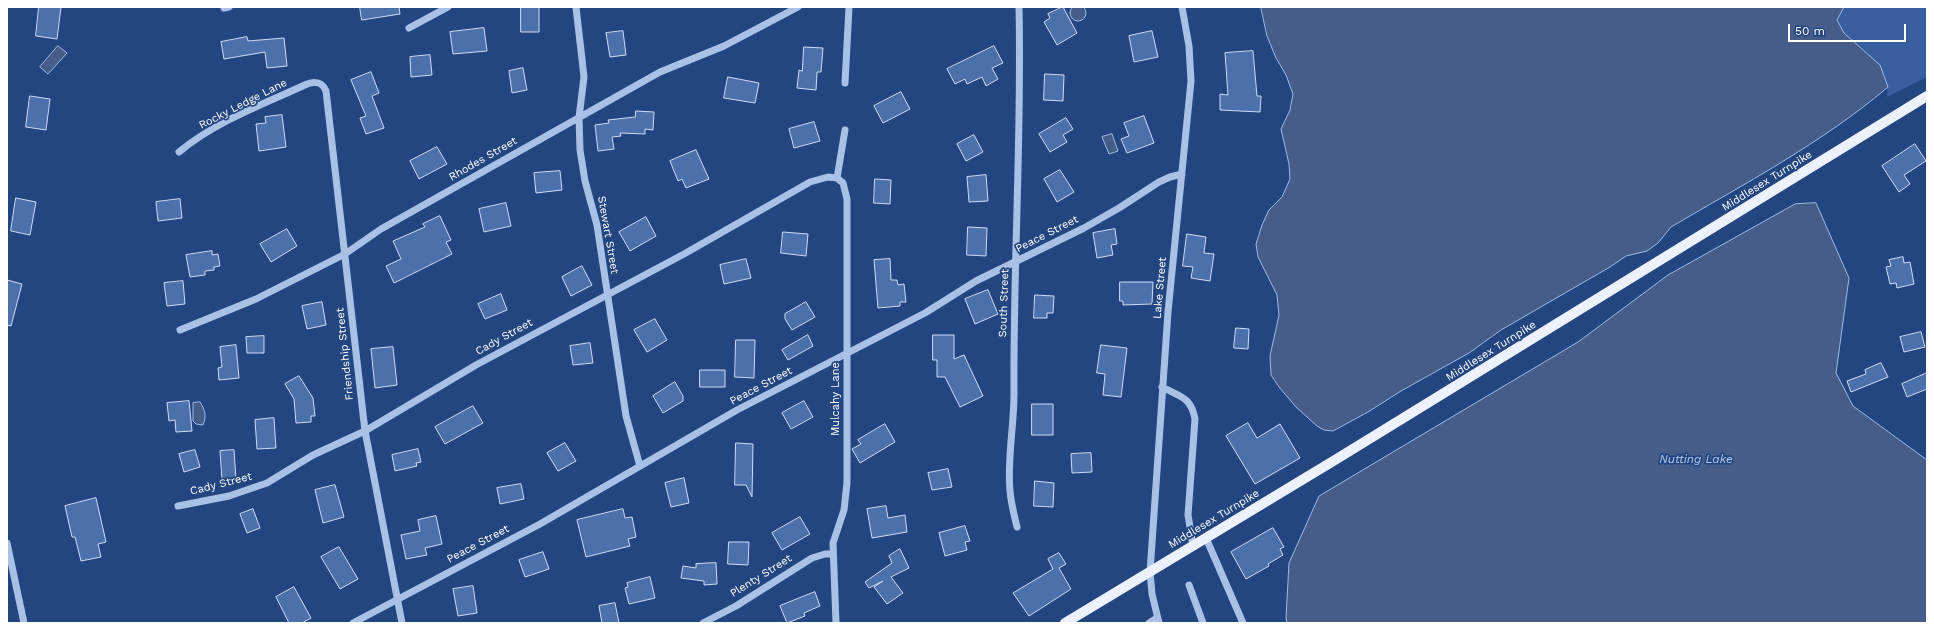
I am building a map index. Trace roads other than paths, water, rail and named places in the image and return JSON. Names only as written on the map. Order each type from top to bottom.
[{"type":"main road","name":"Middlesex Turnpike","points":[[1065,623],[1356,448],[1927,96]]},
{"type":"street","points":[[409,28],[448,7]]},
{"type":"street","name":"Stewart Street","points":[[576,7],[584,77],[579,117],[582,166],[597,225],[626,416],[640,466]]},
{"type":"street","name":"Rhodes Street","points":[[180,330],[256,298],[345,254],[382,229],[660,72],[724,46],[798,7]]},
{"type":"street","points":[[845,83],[850,7]]},
{"type":"street","name":"South Street","points":[[1016,527],[1010,491],[1010,477],[1014,404],[1014,316],[1020,7]]},
{"type":"street","name":"Lake Street","points":[[1158,621],[1151,589],[1150,572],[1162,387],[1191,80],[1189,46],[1182,7]]},
{"type":"street","name":"Rocky Ledge Lane","points":[[179,152],[189,144],[224,123],[307,84],[319,83]]},
{"type":"street","name":"Friendship Street","points":[[319,83],[324,86],[326,91],[365,431],[402,623]]},
{"type":"street","points":[[837,178],[845,130]]},
{"type":"street","name":"Peace Street","points":[[353,623],[540,524],[737,410],[925,313],[976,282],[1016,263],[1120,208],[1159,182],[1182,174]]},
{"type":"street","name":"Cady Street","points":[[178,506],[249,491],[267,483],[313,455],[365,431],[476,365],[684,254],[810,182],[828,177],[837,178]]},
{"type":"street","name":"Mulcahy Lane","points":[[836,623],[833,543],[844,510],[847,483],[847,199],[843,183],[837,178]]},
{"type":"street","points":[[1162,387],[1189,401],[1194,410],[1195,419],[1188,515],[1193,546]]},
{"type":"street","points":[[1206,538],[1243,623]]},
{"type":"street","points":[[8,543],[24,623]]},
{"type":"street","name":"Plenty Street","points":[[704,623],[736,606],[812,558],[825,554],[833,554]]},
{"type":"street","points":[[1189,584],[1203,623]]},
{"type":"street","points":[[1149,623],[1158,621]]},
{"type":"water","points":[[1078,5],[1084,7],[1086,13],[1084,19],[1078,21],[1072,19],[1070,13],[1072,7]]},
{"type":"water","points":[[1261,7],[1844,7],[1837,20],[1844,33],[1880,65],[1888,87],[1810,145],[1671,227],[1658,243],[1647,251],[1626,256],[1610,267],[1501,330],[1469,353],[1401,391],[1368,412],[1333,431],[1324,430],[1317,426],[1296,407],[1271,375],[1270,356],[1279,315],[1277,295],[1258,257],[1256,244],[1269,210],[1282,197],[1290,179],[1289,164],[1281,129],[1290,110],[1293,94],[1286,75],[1276,58],[1267,36]]},
{"type":"water","points":[[58,46],[67,53],[48,74],[40,67]]},
{"type":"water","points":[[1112,134],[1118,151],[1109,154],[1102,137]]},
{"type":"water","name":"Nutting Lake","points":[[1816,203],[1849,278],[1836,373],[1853,406],[1927,460],[1927,623],[1287,623],[1289,563],[1319,496],[1578,342],[1668,275],[1795,204]]},
{"type":"water","points":[[200,402],[205,413],[203,425],[196,424],[193,421],[193,403]]}]
